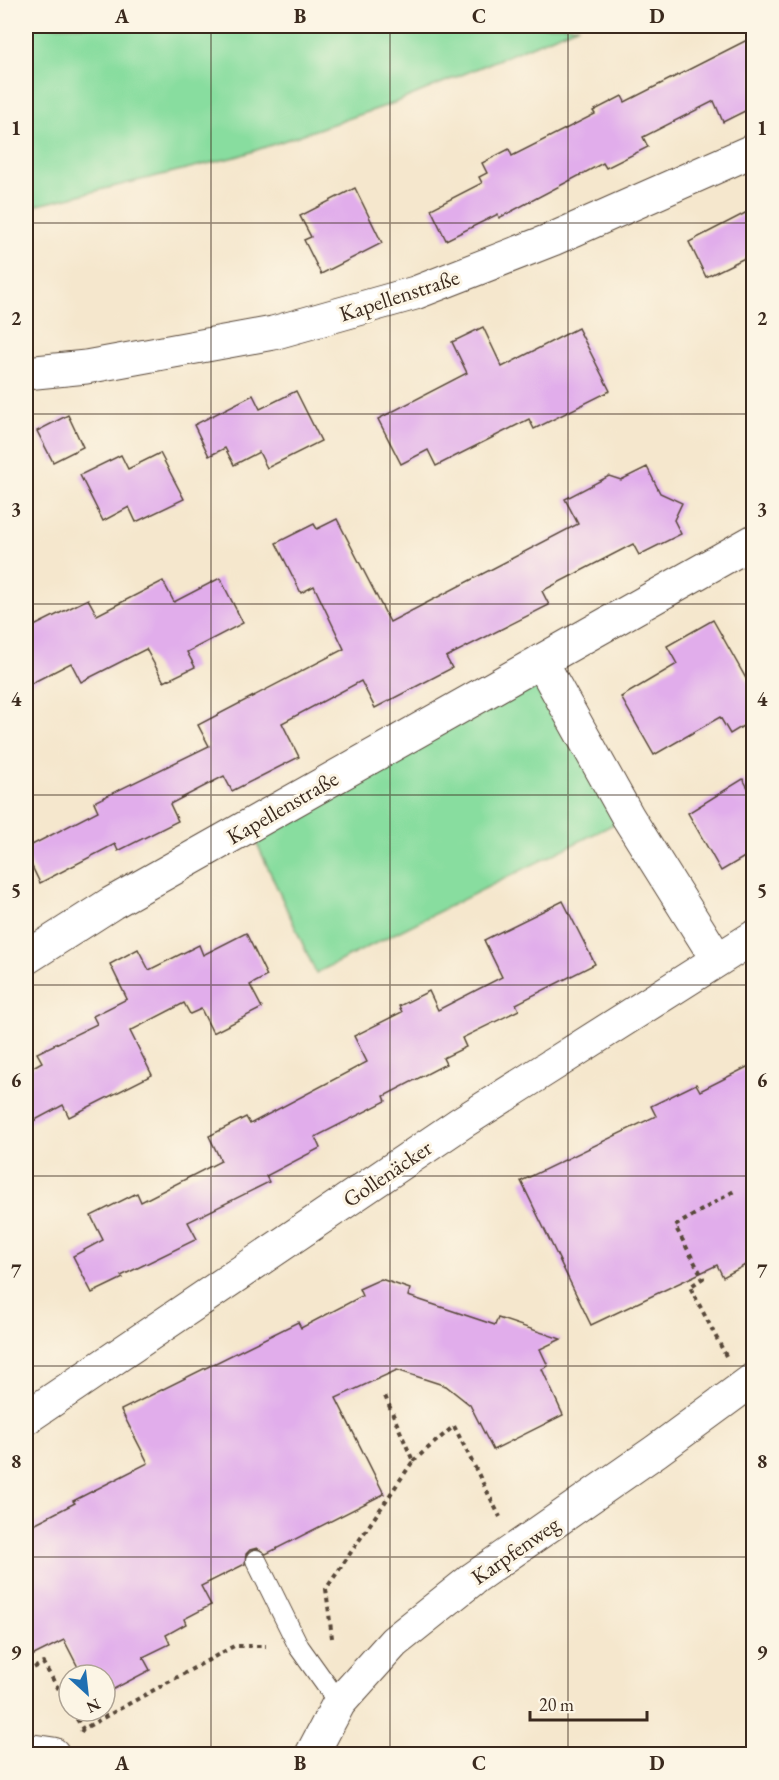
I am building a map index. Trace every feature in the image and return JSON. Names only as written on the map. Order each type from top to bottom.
[{"type":"street","name":"Kapellenstraße","points":[[26,373],[86,367],[273,333],[415,293],[553,239],[753,150]]},
{"type":"street","name":"Kapellenstraße","points":[[26,958],[112,903],[753,541]]},
{"type":"street","points":[[541,661],[628,817],[717,959]]},
{"type":"street","name":"Gollenäcker","points":[[26,1418],[461,1123],[753,937]]},
{"type":"street","name":"Karpfenweg","points":[[312,1755],[339,1703],[394,1642],[474,1578],[656,1451],[753,1379]]},
{"type":"street","points":[[26,1750],[53,1755]]},
{"type":"lane","points":[[256,1560],[299,1647],[339,1703]]},
{"type":"path","points":[[724,1351],[690,1287],[703,1278],[675,1226],[734,1191]]},
{"type":"path","points":[[385,1396],[413,1461]]},
{"type":"path","points":[[117,1710],[234,1646],[333,1648],[326,1589],[413,1461],[454,1426],[498,1512]]},
{"type":"path","points":[[26,1672],[44,1663],[57,1685]]},
{"type":"path","points":[[79,1723],[83,1729],[94,1723]]},
{"type":"green space","points":[[26,26],[579,26],[394,103],[239,156],[26,208]]},
{"type":"green space","points":[[541,661],[628,817],[316,973],[249,826]]},
{"type":"building","points":[[753,37],[753,107],[723,122],[714,101],[643,137],[648,147],[606,168],[603,163],[499,218],[498,214],[446,240],[431,209],[482,183],[479,177],[487,173],[482,163],[509,149],[512,156],[595,114],[593,111],[622,96],[625,102]]},
{"type":"building","points":[[355,188],[382,243],[321,274],[304,240],[311,237],[300,216]]},
{"type":"building","points":[[753,209],[753,254],[706,277],[689,242]]},
{"type":"building","points":[[483,327],[502,367],[578,328],[610,391],[534,429],[529,419],[436,466],[428,450],[401,464],[378,419],[467,373],[452,342]]},
{"type":"building","points":[[296,391],[321,441],[267,468],[259,452],[234,465],[225,448],[209,456],[194,425],[253,395],[260,409]]},
{"type":"building","points":[[68,415],[83,447],[53,462],[37,431]]},
{"type":"building","points":[[160,453],[184,499],[136,522],[129,507],[103,521],[80,475],[121,455],[128,469]]},
{"type":"building","points":[[647,467],[660,493],[682,503],[674,520],[681,534],[639,555],[633,544],[542,591],[549,605],[446,657],[452,668],[375,708],[361,681],[282,723],[299,757],[232,791],[224,776],[170,804],[178,821],[118,851],[115,844],[40,883],[26,854],[26,848],[98,811],[94,802],[209,746],[198,725],[344,649],[314,586],[301,593],[276,543],[314,524],[317,529],[337,519],[390,622],[578,524],[565,499],[609,476],[621,480]]},
{"type":"building","points":[[220,578],[243,623],[187,652],[195,667],[164,682],[146,649],[81,682],[71,663],[26,686],[26,630],[88,599],[97,615],[163,581],[174,602]]},
{"type":"building","points":[[713,620],[753,691],[753,720],[730,734],[720,717],[654,755],[621,697],[677,664],[667,646]]},
{"type":"building","points":[[743,779],[753,797],[753,852],[721,871],[688,813]]},
{"type":"building","points":[[563,901],[595,964],[516,1004],[519,1010],[462,1038],[466,1047],[443,1058],[446,1064],[384,1096],[386,1101],[315,1137],[320,1148],[266,1176],[269,1182],[188,1222],[197,1239],[121,1276],[123,1278],[92,1293],[73,1256],[103,1240],[91,1216],[137,1193],[141,1202],[221,1161],[209,1136],[246,1117],[250,1124],[367,1062],[354,1036],[402,1012],[399,1006],[429,991],[438,1010],[502,977],[484,940]]},
{"type":"building","points":[[246,933],[267,976],[250,985],[262,1008],[213,1033],[201,1009],[190,1014],[184,1003],[130,1031],[152,1075],[69,1117],[63,1105],[26,1125],[26,1071],[42,1062],[37,1053],[97,1024],[93,1016],[127,999],[110,964],[138,949],[149,970],[199,945],[203,955]]},
{"type":"building","points":[[753,1064],[753,1261],[723,1277],[717,1265],[591,1325],[521,1181],[656,1116],[651,1106],[696,1084],[700,1091]]},
{"type":"building","points":[[381,1279],[410,1289],[408,1296],[495,1325],[498,1318],[561,1339],[540,1349],[548,1366],[542,1369],[563,1415],[493,1450],[470,1405],[446,1386],[397,1370],[336,1398],[384,1494],[266,1554],[257,1548],[250,1550],[246,1554],[245,1564],[201,1586],[211,1605],[184,1619],[186,1624],[166,1635],[170,1644],[143,1657],[150,1670],[117,1687],[117,1663],[76,1663],[64,1640],[26,1659],[26,1528],[148,1463],[121,1410],[298,1322],[301,1328],[362,1296],[359,1289]]}]
